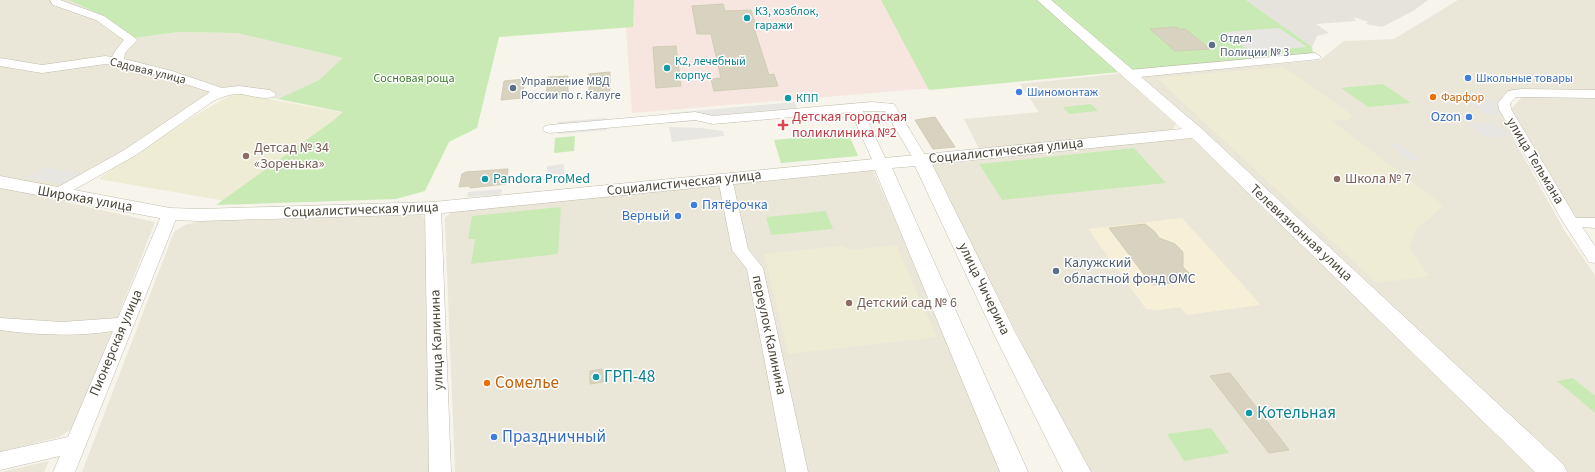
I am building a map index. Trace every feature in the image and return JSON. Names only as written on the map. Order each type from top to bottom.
[{"type":"street","points":[[55,0],[57,3],[100,18],[131,40],[120,52],[117,61]]},
{"type":"street","name":"Телевизионная улица","points":[[1043,0],[1196,133],[1553,472]]},
{"type":"street","points":[[1129,74],[1315,57]]},
{"type":"street","name":"Садовая улица","points":[[0,62],[42,69],[105,60],[117,61],[168,74],[220,92],[239,90],[270,94]]},
{"type":"street","points":[[56,194],[130,152],[220,92]]},
{"type":"street","name":"улица Тельмана","points":[[1595,94],[1521,93],[1512,94],[1504,103],[1504,109],[1571,222],[1595,258]]},
{"type":"street","points":[[550,129],[695,116],[713,120],[855,107],[1014,472]]},
{"type":"street","name":"улица Чичерина","points":[[855,107],[889,107],[921,160],[1005,334],[1077,472]]},
{"type":"street","name":"Социалистическая улица","points":[[170,214],[200,215],[433,208],[1196,133]]},
{"type":"street","name":"переулок Калинина","points":[[725,179],[740,250],[755,268],[798,472]]},
{"type":"street","name":"Широкая улица","points":[[0,182],[56,194],[170,214]]},
{"type":"street","name":"улица Калинина","points":[[433,208],[440,472]]},
{"type":"street","name":"Пионерская улица","points":[[64,472],[74,444],[170,214]]},
{"type":"street","points":[[1571,222],[1595,223]]},
{"type":"street","points":[[0,324],[35,329],[90,329],[125,323]]},
{"type":"street","points":[[0,461],[74,444]]},
{"type":"shaded area","points":[[0,0],[69,0],[103,16],[134,38],[178,32],[237,33],[344,58],[319,80],[278,99],[218,90],[48,198],[155,222],[74,428],[59,437],[0,452]]},
{"type":"shaded area","points":[[624,0],[989,0],[969,85],[632,113]]},
{"type":"shaded area","points":[[1246,0],[1428,0],[1413,11],[1382,27],[1365,24],[1368,22],[1354,17],[1356,21],[1316,24],[1329,33],[1317,36],[1312,47]]},
{"type":"shaded area","points":[[1458,0],[1595,0],[1595,91],[1514,91],[1505,93],[1498,106],[1517,145],[1564,230],[1595,275],[1595,472],[1564,472],[1142,77],[1142,75],[1320,60],[1344,41],[1394,39]]},
{"type":"shaded area","points":[[1279,28],[1307,47],[1251,52],[1225,32]]},
{"type":"shaded area","name":"Школа № 7","points":[[1284,67],[1352,115],[1349,119],[1332,121],[1444,206],[1416,229],[1409,248],[1429,276],[1377,283],[1157,78]]},
{"type":"shaded area","points":[[1124,73],[1177,123],[1170,132],[979,149],[964,119],[1039,112],[1020,84]]},
{"type":"shaded area","name":"Детсад № 34 «Зоренька»","points":[[234,93],[392,123],[232,202],[98,179],[165,133]]},
{"type":"shaded area","points":[[1460,94],[1497,102],[1496,106],[1500,114],[1489,115],[1463,99]]},
{"type":"shaded area","points":[[1595,96],[1595,219],[1576,220],[1511,109],[1522,97]]},
{"type":"shaded area","points":[[795,102],[798,112],[671,123],[670,113]]},
{"type":"shaded area","points":[[606,118],[607,130],[558,134],[558,122]]},
{"type":"shaded area","points":[[1489,122],[1512,135],[1487,138],[1466,124]]},
{"type":"shaded area","points":[[669,127],[700,128],[723,131],[724,136],[672,142]]},
{"type":"shaded area","points":[[1181,137],[1190,138],[1198,143],[1538,472],[1088,472],[932,169],[932,164]]},
{"type":"shaded area","points":[[1387,143],[1398,143],[1421,160],[1410,161]]},
{"type":"shaded area","points":[[564,164],[564,179],[546,181],[547,166]]},
{"type":"shaded area","points":[[44,167],[80,174],[62,184],[25,178]]},
{"type":"shaded area","points":[[872,168],[1007,472],[455,472],[445,222],[445,218],[450,213],[457,210]]},
{"type":"shaded area","points":[[502,189],[501,195],[467,197],[468,192]]},
{"type":"shaded area","points":[[421,214],[425,219],[431,472],[82,472],[174,232],[185,225],[202,220]]},
{"type":"shaded area","points":[[1182,218],[1260,305],[1187,315],[1180,307],[1159,310],[1146,309],[1088,229]]},
{"type":"shaded area","name":"Детский сад № 6","points":[[896,245],[937,337],[788,354],[764,254],[840,246],[853,250]]},
{"type":"shaded area","points":[[48,461],[44,472],[1,472]]},
{"type":"green space","name":"Сосновая роща","points":[[69,0],[634,0],[633,27],[499,37],[477,128],[449,142],[425,191],[396,199],[216,205],[343,112],[278,99],[319,80],[343,58],[237,33],[178,32],[134,38],[103,16]]},
{"type":"green space","points":[[881,0],[1246,0],[1312,47],[1313,54],[929,90]]},
{"type":"green space","points":[[1383,84],[1411,103],[1368,107],[1341,88]]},
{"type":"green space","points":[[1091,104],[1098,111],[1069,114],[1063,107]]},
{"type":"green space","points":[[848,133],[858,156],[781,163],[774,140]]},
{"type":"green space","points":[[575,136],[574,151],[554,153],[555,138]]},
{"type":"green space","points":[[1134,148],[1166,183],[1002,200],[979,164]]},
{"type":"green space","points":[[561,207],[558,254],[471,264],[475,239],[468,239],[472,216]]},
{"type":"green space","points":[[826,211],[833,229],[771,235],[766,217]]},
{"type":"green space","points":[[1573,378],[1595,396],[1595,413],[1557,381]]},
{"type":"green space","points":[[1211,428],[1229,453],[1184,461],[1167,434]]},
{"type":"building","points":[[723,4],[725,11],[751,10],[757,30],[755,31],[769,75],[774,74],[778,86],[714,91],[711,79],[721,78],[711,34],[697,34],[692,6]]},
{"type":"building","points":[[1176,27],[1179,29],[1185,29],[1210,49],[1175,51],[1150,29]]},
{"type":"building","name":"К2, лечебный корпус","points":[[676,46],[681,86],[656,88],[653,47]]},
{"type":"building","points":[[610,72],[610,91],[589,92],[589,74]]},
{"type":"building","points":[[568,76],[568,94],[546,96],[548,77]]},
{"type":"building","points":[[525,79],[522,98],[501,100],[504,81]]},
{"type":"building","points":[[935,117],[955,147],[933,149],[915,120]]},
{"type":"building","name":"Pandora ProMed","points":[[508,169],[506,184],[470,188],[470,186],[459,187],[462,174],[466,172]]},
{"type":"building","points":[[1145,224],[1155,232],[1159,238],[1175,244],[1183,252],[1183,267],[1189,273],[1190,281],[1152,285],[1109,228]]},
{"type":"building","name":"ГРП-48","points":[[602,369],[603,382],[590,384],[590,371]]},
{"type":"building","name":"Котельная","points":[[1230,373],[1289,450],[1269,453],[1210,376]]},
{"type":"place","name":"К3, хозблок, гаражи","points":[[747,18]]},
{"type":"place","name":"Отдел Полиции № 3","points":[[1212,45]]},
{"type":"place","name":"К2, лечебный корпус","points":[[667,68]]},
{"type":"place","name":"Школьные товары","points":[[1468,78]]},
{"type":"place","name":"Управление МВД России по г. Калуге","points":[[513,88]]},
{"type":"place","name":"Шиномонтаж","points":[[1019,92]]},
{"type":"place","name":"Фарфор","points":[[1433,97]]},
{"type":"place","name":"КПП","points":[[788,98]]},
{"type":"place","name":"Ozon","points":[[1469,117]]},
{"type":"place","name":"Детская городская поликлиника №2","points":[[783,125]]},
{"type":"place","name":"Детсад № 34 «Зоренька»","points":[[246,156]]},
{"type":"place","name":"Pandora ProMed","points":[[485,179]]},
{"type":"place","name":"Школа № 7","points":[[1337,179]]},
{"type":"place","name":"Пятёрочка","points":[[694,205]]},
{"type":"place","name":"Верный","points":[[678,216]]},
{"type":"place","name":"Калужский областной фонд ОМС","points":[[1056,271]]},
{"type":"place","name":"Детский сад № 6","points":[[849,303]]},
{"type":"place","name":"ГРП-48","points":[[596,377]]},
{"type":"place","name":"Сомелье","points":[[487,383]]},
{"type":"place","name":"Котельная","points":[[1249,413]]},
{"type":"place","name":"Праздничный","points":[[494,437]]}]
